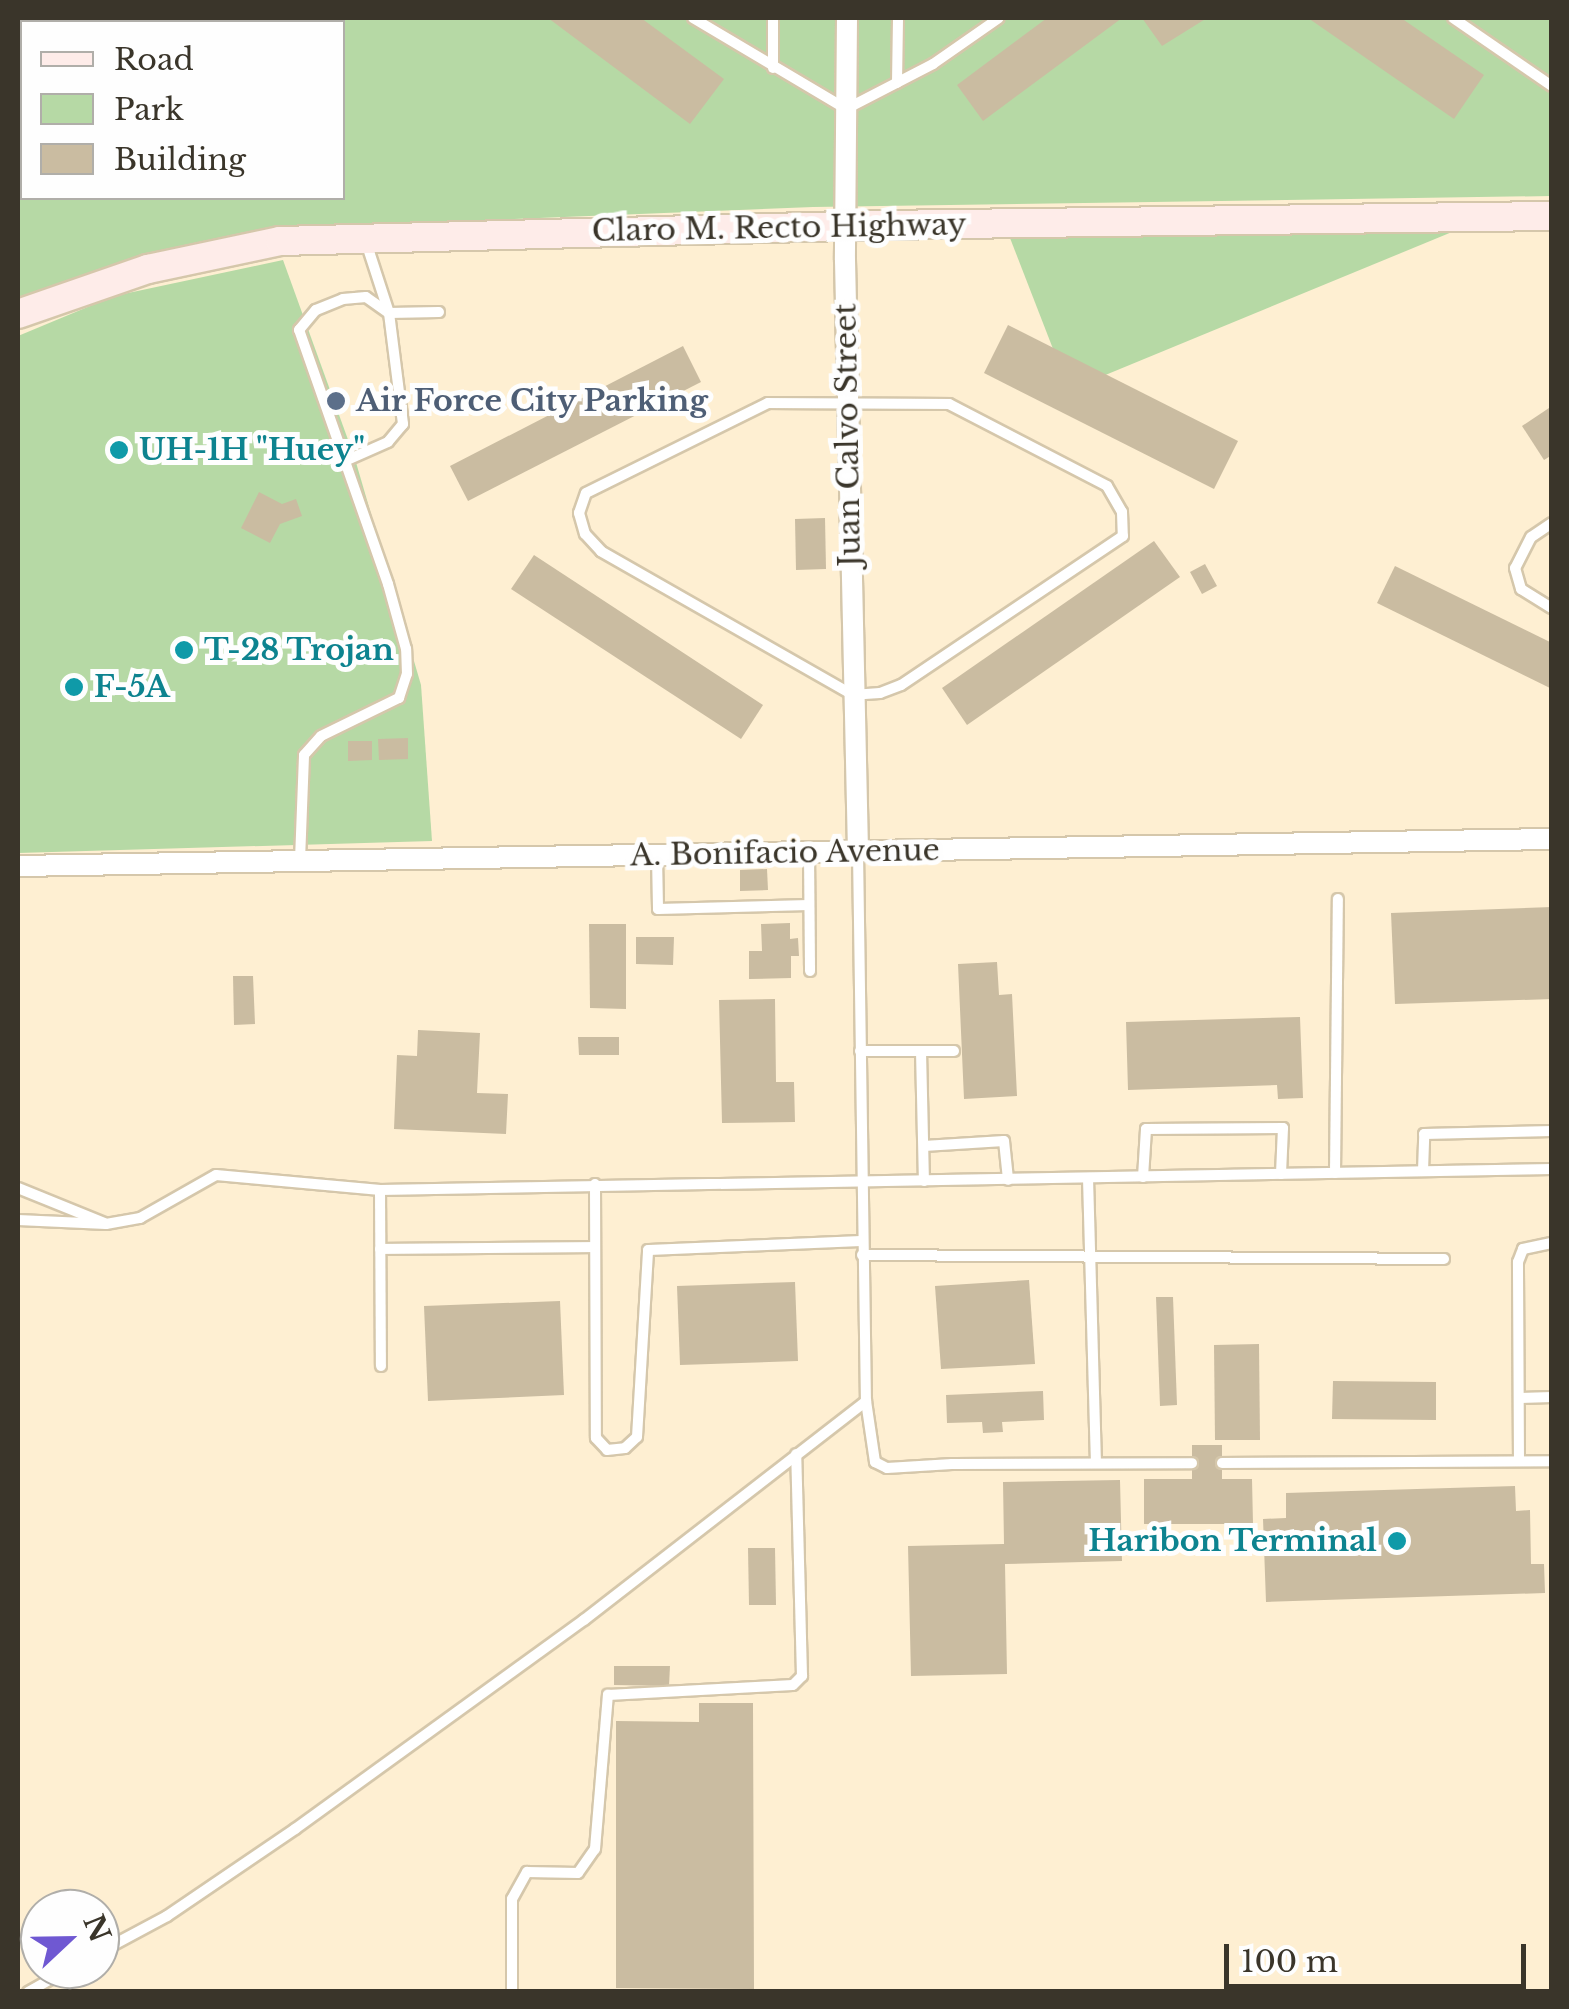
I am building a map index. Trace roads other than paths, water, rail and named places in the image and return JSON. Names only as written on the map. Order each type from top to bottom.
[{"type":"main road","name":"Claro M. Recto Highway","points":[[18,314],[186,259],[280,241],[845,226],[1552,216]]},
{"type":"street","name":"Juan Calvo Street","points":[[847,18],[847,404],[858,852]]},
{"type":"street","name":"A. Bonifacio Avenue","points":[[18,866],[1552,839]]},
{"type":"lane","points":[[693,18],[846,110],[933,64],[999,18]]},
{"type":"lane","points":[[773,18],[774,68]]},
{"type":"lane","points":[[897,83],[898,18]]},
{"type":"lane","points":[[1453,18],[1552,86]]},
{"type":"lane","points":[[345,461],[388,442],[403,424],[389,313],[364,237]]},
{"type":"lane","points":[[300,861],[304,755],[321,736],[404,694],[407,674],[406,649],[388,584],[299,330],[316,310],[343,299],[366,297],[389,313],[439,312]]},
{"type":"lane","points":[[768,403],[949,404],[1106,486],[1117,500],[1125,528],[1123,536],[901,685],[880,694],[853,695],[601,551],[585,534],[579,513],[586,493],[768,403]]},
{"type":"lane","points":[[1552,523],[1531,537],[1515,568],[1520,589],[1552,608]]},
{"type":"lane","points":[[858,852],[862,1255],[866,1401],[874,1462],[887,1468],[1192,1463]]},
{"type":"lane","points":[[809,853],[810,970]]},
{"type":"lane","points":[[657,856],[658,909],[809,905]]},
{"type":"lane","points":[[1335,1173],[1338,899]]},
{"type":"lane","points":[[860,1051],[954,1052]]},
{"type":"lane","points":[[921,1051],[924,1182]]},
{"type":"lane","points":[[1143,1177],[1146,1129],[1284,1128],[1281,1174]]},
{"type":"lane","points":[[1424,1171],[1424,1134],[1552,1131]]},
{"type":"lane","points":[[924,1146],[1004,1141],[1008,1180]]},
{"type":"lane","points":[[18,1220],[106,1224],[140,1218],[216,1175],[380,1190],[1552,1169]]},
{"type":"lane","points":[[1088,1178],[1096,1462]]},
{"type":"lane","points":[[595,1184],[596,1438],[608,1450],[625,1448],[637,1437],[648,1250],[862,1241]]},
{"type":"lane","points":[[18,1188],[106,1224]]},
{"type":"lane","points":[[380,1190],[381,1366]]},
{"type":"lane","points":[[1518,1462],[1518,1262],[1523,1249],[1552,1243]]},
{"type":"lane","points":[[380,1250],[595,1248]]},
{"type":"lane","points":[[862,1255],[1444,1258]]},
{"type":"lane","points":[[1520,1398],[1552,1397]]},
{"type":"lane","points":[[120,1941],[167,1916],[295,1829],[584,1620],[866,1401]]},
{"type":"lane","points":[[512,1992],[512,1899],[527,1872],[578,1873],[595,1849],[608,1695],[793,1685],[802,1676],[796,1454]]},
{"type":"lane","points":[[1222,1464],[1552,1460]]},
{"type":"place","name":"Air Force City Parking","points":[[336,401]]},
{"type":"place","name":"UH-1H \"Huey\"","points":[[119,450]]},
{"type":"place","name":"T-28 Trojan","points":[[184,650]]},
{"type":"place","name":"F-5A","points":[[74,687]]},
{"type":"place","name":"Haribon Terminal","points":[[1397,1541]]}]
